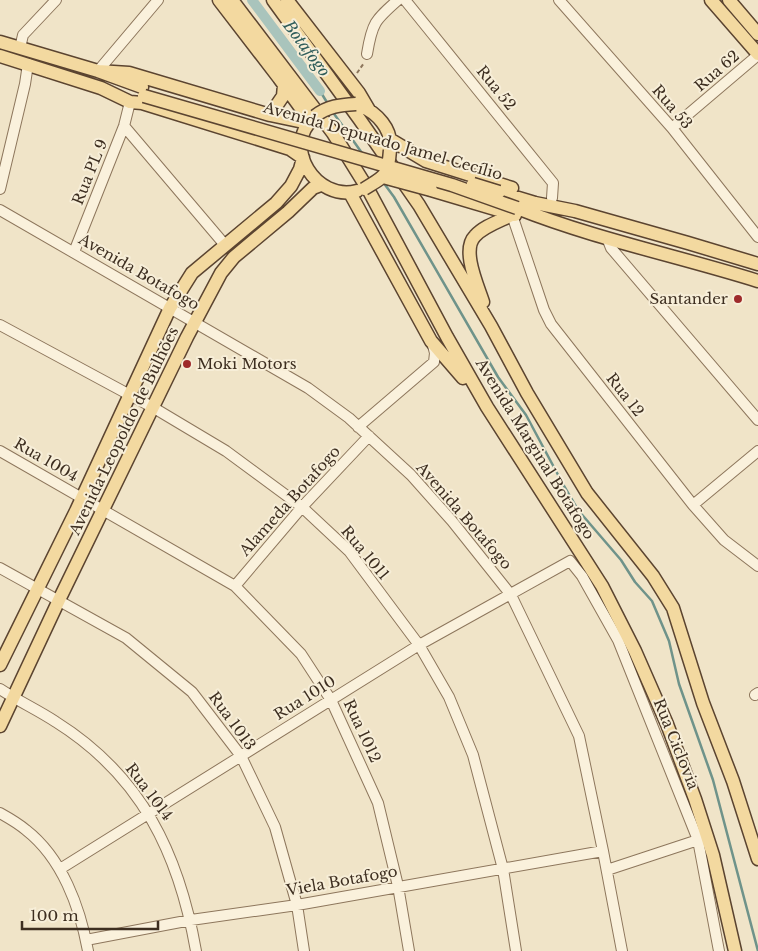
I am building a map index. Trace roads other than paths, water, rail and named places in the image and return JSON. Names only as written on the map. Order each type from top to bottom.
[{"type":"main road","points":[[219,0],[303,111],[312,120]]},
{"type":"main road","name":"Avenida Marginal Botafogo","points":[[232,0],[333,133],[368,191],[446,337],[487,407],[602,586],[636,651],[696,799],[713,855],[735,951]]},
{"type":"main road","name":"Avenida Marginal Botafogo","points":[[274,0],[419,204],[491,326],[527,393],[587,493],[653,576],[673,608],[703,703],[733,781],[758,859]]},
{"type":"main road","points":[[287,0],[359,93],[369,110]]},
{"type":"main road","points":[[711,0],[758,54]]},
{"type":"main road","points":[[729,0],[758,34]]},
{"type":"main road","name":"Avenida Deputado Jamel Cecílio","points":[[0,42],[98,71],[143,92],[452,185],[515,211],[538,216],[607,238],[758,281]]},
{"type":"main road","name":"Avenida Deputado Jamel Cecílio","points":[[0,56],[101,88],[130,102],[142,103],[290,149],[303,158]]},
{"type":"main road","points":[[98,71],[129,73],[270,115],[312,120]]},
{"type":"main road","points":[[270,115],[283,96],[284,86]]},
{"type":"main road","name":"Avenida Deputado Jamel Cecílio","points":[[101,88],[143,92],[758,264]]},
{"type":"main road","points":[[356,104],[369,110],[383,122],[390,134],[389,169],[384,177],[364,189],[350,193],[336,192],[321,185],[310,174],[303,158],[301,137],[312,120],[323,110],[338,105],[356,104]]},
{"type":"main road","points":[[391,145],[426,161],[513,189],[552,198],[574,211]]},
{"type":"main road","name":"Avenida Leopoldo de Bulhões","points":[[0,664],[82,498],[170,308],[192,273],[276,203],[291,186],[300,169],[303,158]]},
{"type":"main road","points":[[384,177],[515,211]]},
{"type":"main road","name":"Avenida Leopoldo de Bulhões","points":[[0,726],[59,600],[195,322],[221,273],[234,257],[288,212],[313,188],[321,185]]},
{"type":"main road","points":[[350,193],[431,341],[487,407]]},
{"type":"main road","points":[[491,326],[470,261],[469,246],[474,237],[483,229],[515,211]]},
{"type":"street","points":[[20,48],[24,35],[56,0]]},
{"type":"street","points":[[98,71],[158,0]]},
{"type":"street","points":[[367,54],[374,24],[378,17],[398,0]]},
{"type":"street","name":"Rua 52","points":[[405,0],[553,183],[552,198]]},
{"type":"street","name":"Rua 53","points":[[559,0],[672,128],[758,237]]},
{"type":"street","name":"Rua 62","points":[[672,128],[758,54]]},
{"type":"street","points":[[0,189],[28,64]]},
{"type":"street","name":"Rua PL 9","points":[[74,252],[124,126],[130,102]]},
{"type":"street","points":[[124,126],[225,245]]},
{"type":"street","name":"Avenida Botafogo","points":[[0,210],[308,388],[349,418],[369,436],[411,475],[452,521],[511,595],[579,736],[604,851],[622,951]]},
{"type":"street","name":"Rua 12","points":[[515,211],[544,310],[551,324],[693,505],[724,540],[758,566]]},
{"type":"street","points":[[607,238],[611,248],[758,420]]},
{"type":"street","name":"Rua 1011","points":[[0,325],[131,395],[226,451],[302,507],[349,551],[419,645],[450,697],[474,755],[503,868],[516,951]]},
{"type":"street","points":[[358,427],[434,362],[435,353],[431,341]]},
{"type":"street","name":"Alameda Botafogo","points":[[235,586],[302,507],[369,436]]},
{"type":"street","name":"Rua 1004","points":[[0,451],[103,511]]},
{"type":"street","points":[[693,505],[758,451]]},
{"type":"street","name":"Rua 1012","points":[[103,511],[235,586],[301,654],[331,700],[378,802],[398,886],[409,951]]},
{"type":"street","name":"Rua 1010","points":[[60,869],[419,645],[570,561]]},
{"type":"street","name":"Rua Ciclovia","points":[[570,561],[582,576],[618,640],[698,840],[719,951]]},
{"type":"street","name":"Rua 1013","points":[[0,568],[126,638],[192,692],[241,756],[275,827],[297,905],[304,951]]},
{"type":"street","name":"Rua 1014","points":[[0,689],[56,722],[88,745],[119,775],[149,813],[162,836],[178,874],[191,920],[196,951]]},
{"type":"street","points":[[0,813],[27,830],[46,850],[60,869],[76,905],[88,951]]},
{"type":"street","points":[[607,870],[698,840]]},
{"type":"street","name":"Viela Botafogo","points":[[86,940],[191,920],[297,905],[604,851]]},
{"type":"waterway","name":"Botafogo","points":[[252,0],[320,91]]},
{"type":"waterway","points":[[320,91],[328,104]]},
{"type":"waterway","points":[[332,111],[362,153]]},
{"type":"waterway","points":[[383,182],[394,197],[498,377],[526,415],[578,510],[621,560],[635,582],[652,601],[669,641],[679,684],[713,780],[758,951]]},
{"type":"place","name":"Santander","points":[[738,299]]},
{"type":"place","name":"Moki Motors","points":[[187,364]]}]
